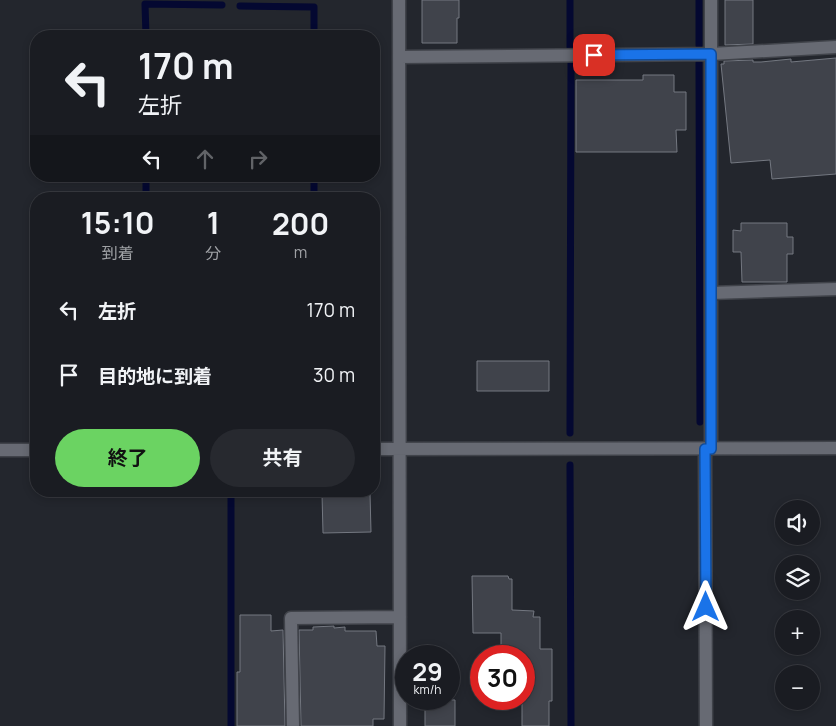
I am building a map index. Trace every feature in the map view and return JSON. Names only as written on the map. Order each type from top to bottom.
[{"type":"street","points":[[399,0],[400,726]]},
{"type":"street","points":[[706,726],[711,293],[711,0]]},
{"type":"street","points":[[399,57],[711,54],[836,47]]},
{"type":"street","points":[[711,293],[836,289]]},
{"type":"street","points":[[380,449],[836,448]]},
{"type":"street","points":[[0,450],[30,450]]},
{"type":"street","points":[[293,726],[291,618],[400,617]]},
{"type":"building","points":[[422,0],[459,0],[457,43],[422,43]]},
{"type":"building","points":[[725,0],[753,0],[753,44],[725,45]]},
{"type":"building","points":[[836,58],[836,174],[772,179],[770,160],[731,163],[721,64],[724,64],[724,61],[753,60],[753,62],[761,62],[791,59],[791,62]]},
{"type":"building","points":[[643,75],[674,75],[674,92],[686,92],[686,130],[676,130],[677,152],[576,152],[576,80],[643,80]]},
{"type":"building","points":[[741,223],[787,223],[787,237],[793,237],[793,254],[787,254],[787,282],[742,282],[741,252],[733,252],[733,230],[741,231]]},
{"type":"building","points":[[477,361],[549,361],[549,391],[477,391]]},
{"type":"building","points":[[322,497],[370,497],[371,532],[323,533]]},
{"type":"building","points":[[472,576],[508,576],[509,579],[512,579],[512,610],[534,611],[533,617],[540,617],[540,649],[552,649],[552,701],[549,701],[549,726],[522,726],[522,710],[535,710],[535,645],[501,645],[501,633],[473,633]]},
{"type":"building","points":[[240,615],[271,615],[271,631],[283,630],[285,726],[237,726],[237,672],[240,672]]},
{"type":"building","points":[[334,626],[334,628],[345,627],[345,631],[376,631],[377,646],[385,646],[384,719],[373,719],[373,726],[301,726],[299,630],[313,630],[313,627]]},
{"type":"building","points":[[425,710],[455,710],[455,726],[425,726]]},
{"type":"waterway","points":[[570,0],[570,47]]},
{"type":"waterway","points":[[699,0],[699,45]]},
{"type":"waterway","points":[[146,30],[145,4],[222,5]]},
{"type":"waterway","points":[[240,6],[314,7],[314,30]]},
{"type":"waterway","points":[[570,433],[571,63]]},
{"type":"waterway","points":[[699,63],[700,422]]},
{"type":"waterway","points":[[146,182],[146,192]]},
{"type":"waterway","points":[[314,182],[314,192]]},
{"type":"waterway","points":[[570,465],[571,726]]},
{"type":"waterway","points":[[231,497],[231,726]]},
{"type":"route","points":[[594,55],[711,54],[711,449],[705,449],[706,607]]}]
